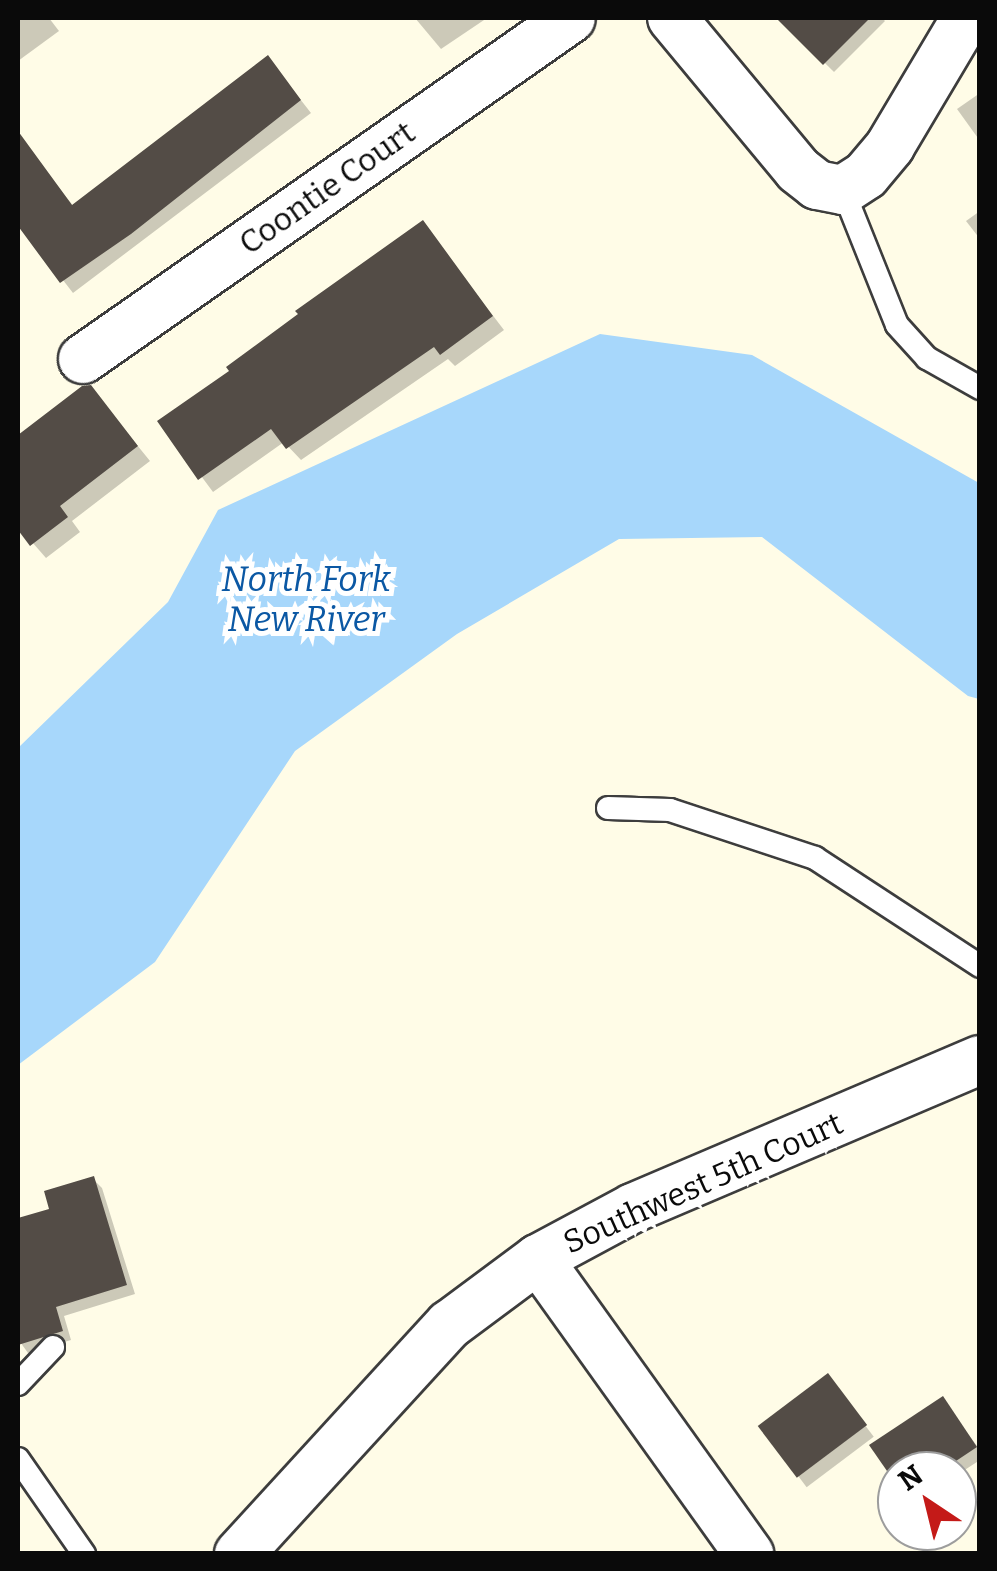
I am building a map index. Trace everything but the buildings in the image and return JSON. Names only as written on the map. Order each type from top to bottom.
[{"type":"street","name":"Coontie Court","points":[[83,360],[571,18]]},
{"type":"street","points":[[672,18],[798,170],[818,185],[842,190],[866,176],[890,146],[966,18]]},
{"type":"street","name":"Southwest 5th Court","points":[[238,1554],[449,1325],[538,1258],[633,1208],[980,1060]]},
{"type":"street","points":[[538,1258],[749,1554]]},
{"type":"lane","points":[[842,190],[897,325],[927,358],[980,388]]},
{"type":"lane","points":[[608,808],[670,810],[815,858],[980,966]]},
{"type":"lane","points":[[18,1384],[53,1347]]},
{"type":"lane","points":[[18,1460],[84,1554]]},
{"type":"water","name":"North Fork New River","points":[[600,334],[752,355],[979,483],[979,699],[968,696],[762,537],[619,539],[457,634],[295,751],[155,962],[18,1065],[18,748],[168,602],[218,510]]}]
